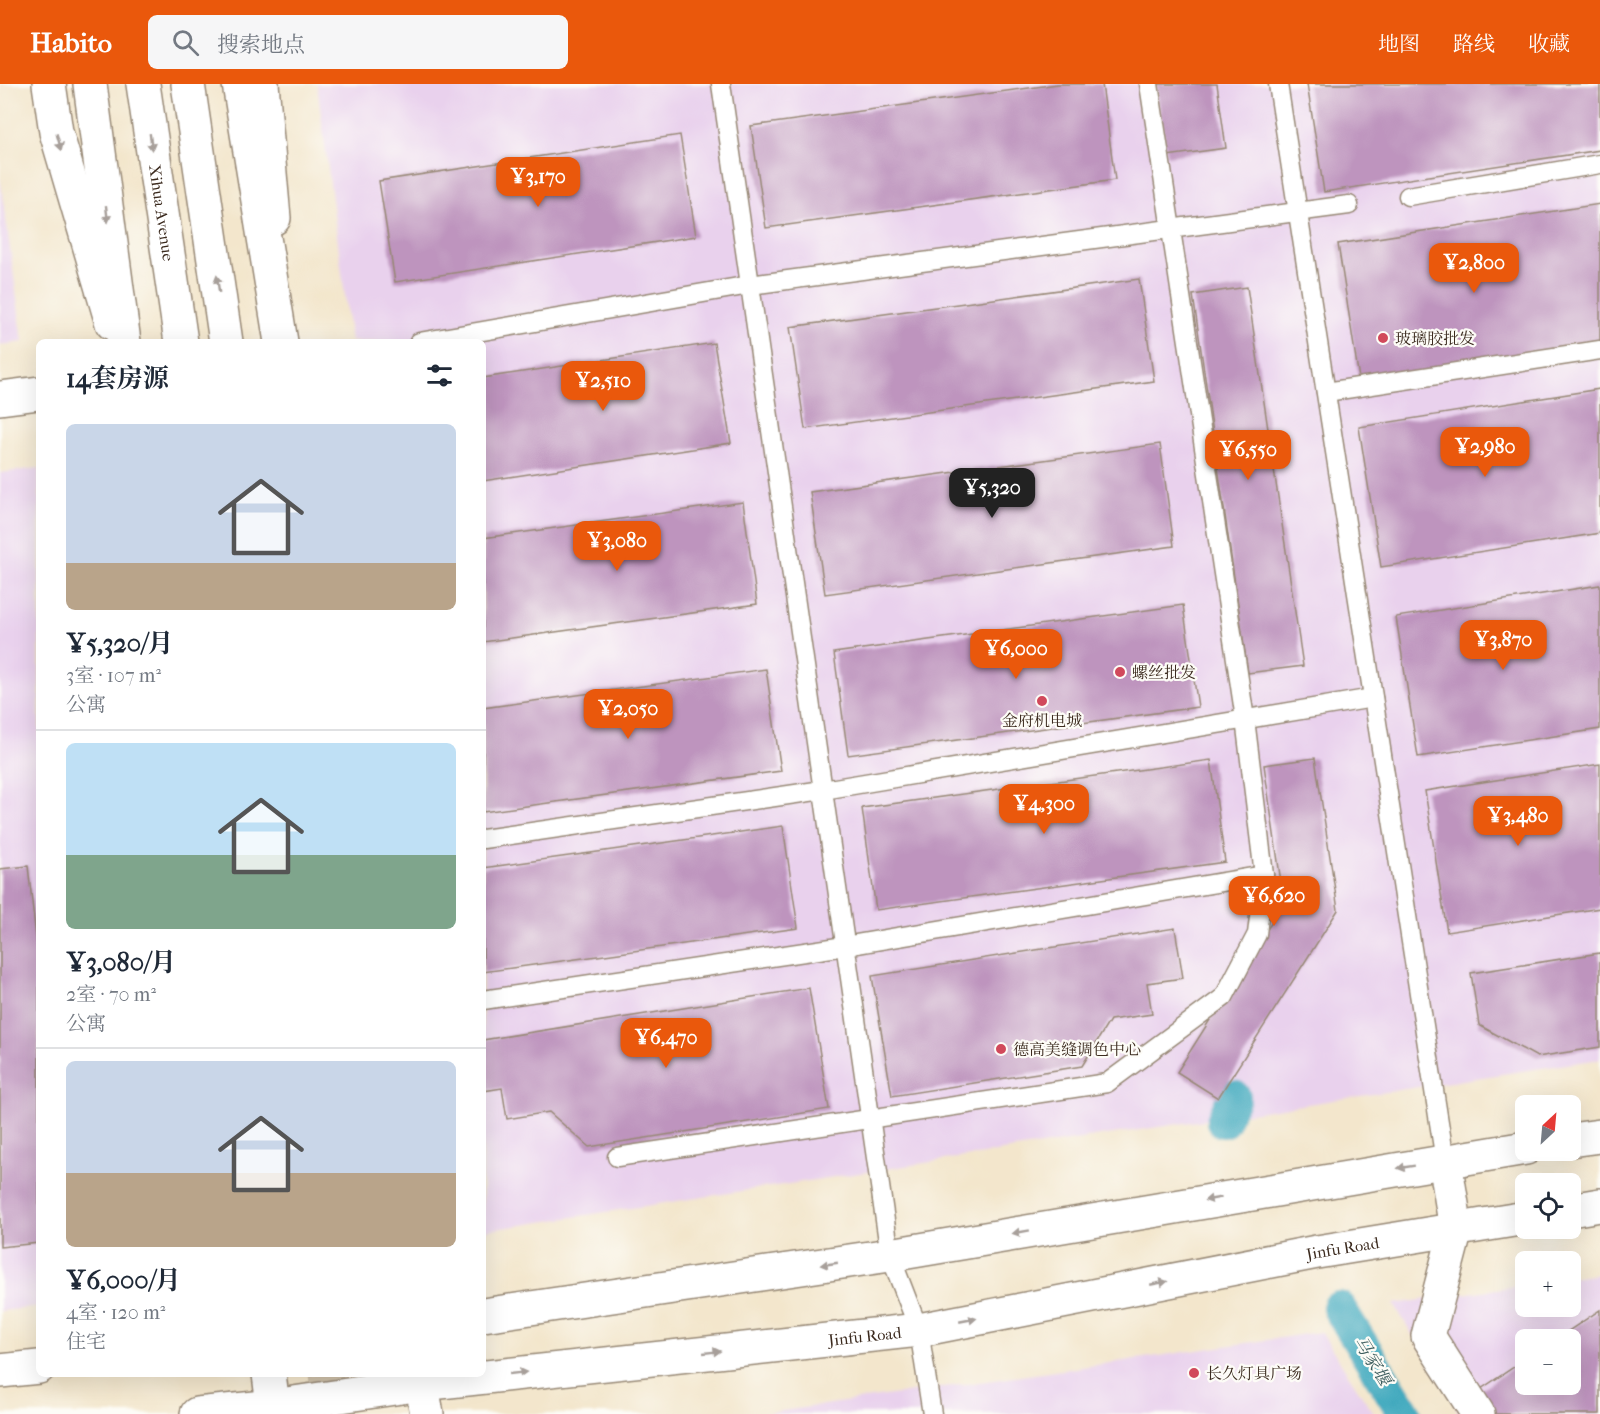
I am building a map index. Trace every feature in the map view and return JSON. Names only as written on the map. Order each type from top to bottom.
[{"type":"main road","points":[[49,84],[56,132],[117,339]]},
{"type":"main road","points":[[90,84],[124,339]]},
{"type":"main road","name":"Xihua Avenue","points":[[143,84],[181,339]]},
{"type":"main road","points":[[188,84],[226,339]]},
{"type":"main road","points":[[239,84],[282,339]]},
{"type":"main road","points":[[262,84],[282,339]]},
{"type":"main road","points":[[0,398],[36,393]]},
{"type":"main road","points":[[1581,1139],[1600,1136]]},
{"type":"main road","points":[[486,1316],[890,1255],[1515,1150]]},
{"type":"main road","points":[[1445,1161],[1456,1229],[1428,1336],[1478,1414]]},
{"type":"main road","points":[[1581,1208],[1600,1205]]},
{"type":"main road","name":"Jinfu Road","points":[[197,1414],[273,1410],[919,1330],[1317,1252],[1515,1220]]},
{"type":"main road","points":[[0,1371],[36,1367]]},
{"type":"main road","points":[[269,1377],[273,1410]]},
{"type":"lane","points":[[721,84],[890,1255],[919,1330],[932,1414]]},
{"type":"lane","points":[[617,1157],[1107,1083],[1224,997],[1257,934],[1264,875],[1245,719],[1149,84]]},
{"type":"lane","points":[[1278,84],[1445,1161]]},
{"type":"lane","points":[[1408,196],[1600,164]]},
{"type":"lane","points":[[436,339],[750,285],[1349,205]]},
{"type":"lane","points":[[1326,392],[1600,350]]},
{"type":"lane","points":[[486,839],[823,790],[1373,698]]},
{"type":"lane","points":[[486,1000],[845,946],[1264,875]]},
{"type":"shaded area","name":"金府机电城","points":[[317,84],[1600,84],[1600,1059],[486,1231],[486,339],[351,339]]},
{"type":"shaded area","points":[[0,177],[23,342],[0,345]]},
{"type":"shaded area","points":[[36,468],[36,1307],[0,1311],[0,473]]},
{"type":"shaded area","points":[[1600,1274],[1600,1414],[1460,1414],[1394,1304],[1515,1286],[1515,1317],[1581,1317],[1581,1277]]},
{"type":"shaded area","name":"长久灯具广场","points":[[1321,1332],[1374,1414],[762,1414]]},
{"type":"building","points":[[1058,84],[1102,84],[1115,180],[766,228],[751,126]]},
{"type":"building","points":[[1156,84],[1217,84],[1226,148],[1167,156]]},
{"type":"building","points":[[1307,84],[1600,84],[1600,150],[1324,192]]},
{"type":"building","points":[[680,135],[696,236],[395,282],[379,181]]},
{"type":"building","points":[[1600,204],[1600,348],[1360,385],[1338,244]]},
{"type":"building","points":[[1139,279],[1154,381],[805,429],[790,327]]},
{"type":"building","points":[[1247,287],[1303,666],[1248,673],[1193,295]]},
{"type":"building","points":[[714,343],[731,443],[486,481],[486,378]]},
{"type":"building","points":[[1600,389],[1600,533],[1381,567],[1359,427]]},
{"type":"building","points":[[1160,444],[1174,546],[825,594],[810,492]]},
{"type":"building","points":[[743,502],[757,604],[486,642],[486,538]]},
{"type":"building","points":[[1600,585],[1600,729],[1418,757],[1396,617]]},
{"type":"building","points":[[1183,605],[1198,707],[848,755],[834,653]]},
{"type":"building","points":[[766,669],[781,771],[486,812],[486,708]]},
{"type":"building","points":[[1315,758],[1338,910],[1218,1098],[1177,1072],[1284,903],[1264,765]]},
{"type":"building","points":[[1211,760],[1225,862],[876,910],[862,808]]},
{"type":"building","points":[[1600,764],[1600,908],[1447,932],[1425,791]]},
{"type":"building","points":[[783,826],[798,928],[486,972],[486,868]]},
{"type":"building","points":[[28,866],[36,937],[36,1243],[0,1247],[0,869]]},
{"type":"building","points":[[1175,928],[1183,978],[1147,983],[1152,1014],[1110,1020],[1082,1066],[892,1096],[872,976]]},
{"type":"building","points":[[1600,953],[1600,1047],[1537,1057],[1479,1025],[1471,973]]},
{"type":"building","points":[[809,988],[829,1109],[589,1147],[549,1112],[507,1119],[502,1088],[486,1091],[486,1040]]},
{"type":"building","points":[[1600,1310],[1600,1414],[1480,1414],[1469,1397],[1515,1366],[1515,1395],[1581,1395],[1581,1329],[1572,1329]]},
{"type":"waterway","name":"马家堰","points":[[1223,1121],[1234,1097]]},
{"type":"waterway","name":"马家堰","points":[[1339,1308],[1405,1414]]},
{"type":"tunnel","points":[[326,1377],[331,1414]]},
{"type":"tunnel","points":[[371,1377],[376,1414]]},
{"type":"place","name":"玻璃胶批发","points":[[1383,338]]},
{"type":"place","name":"螺丝批发","points":[[1120,672]]},
{"type":"place","name":"金府机电城","points":[[1042,701]]},
{"type":"place","name":"德高美缝调色中心","points":[[1001,1049]]},
{"type":"place","name":"长久灯具广场","points":[[1194,1373]]}]
